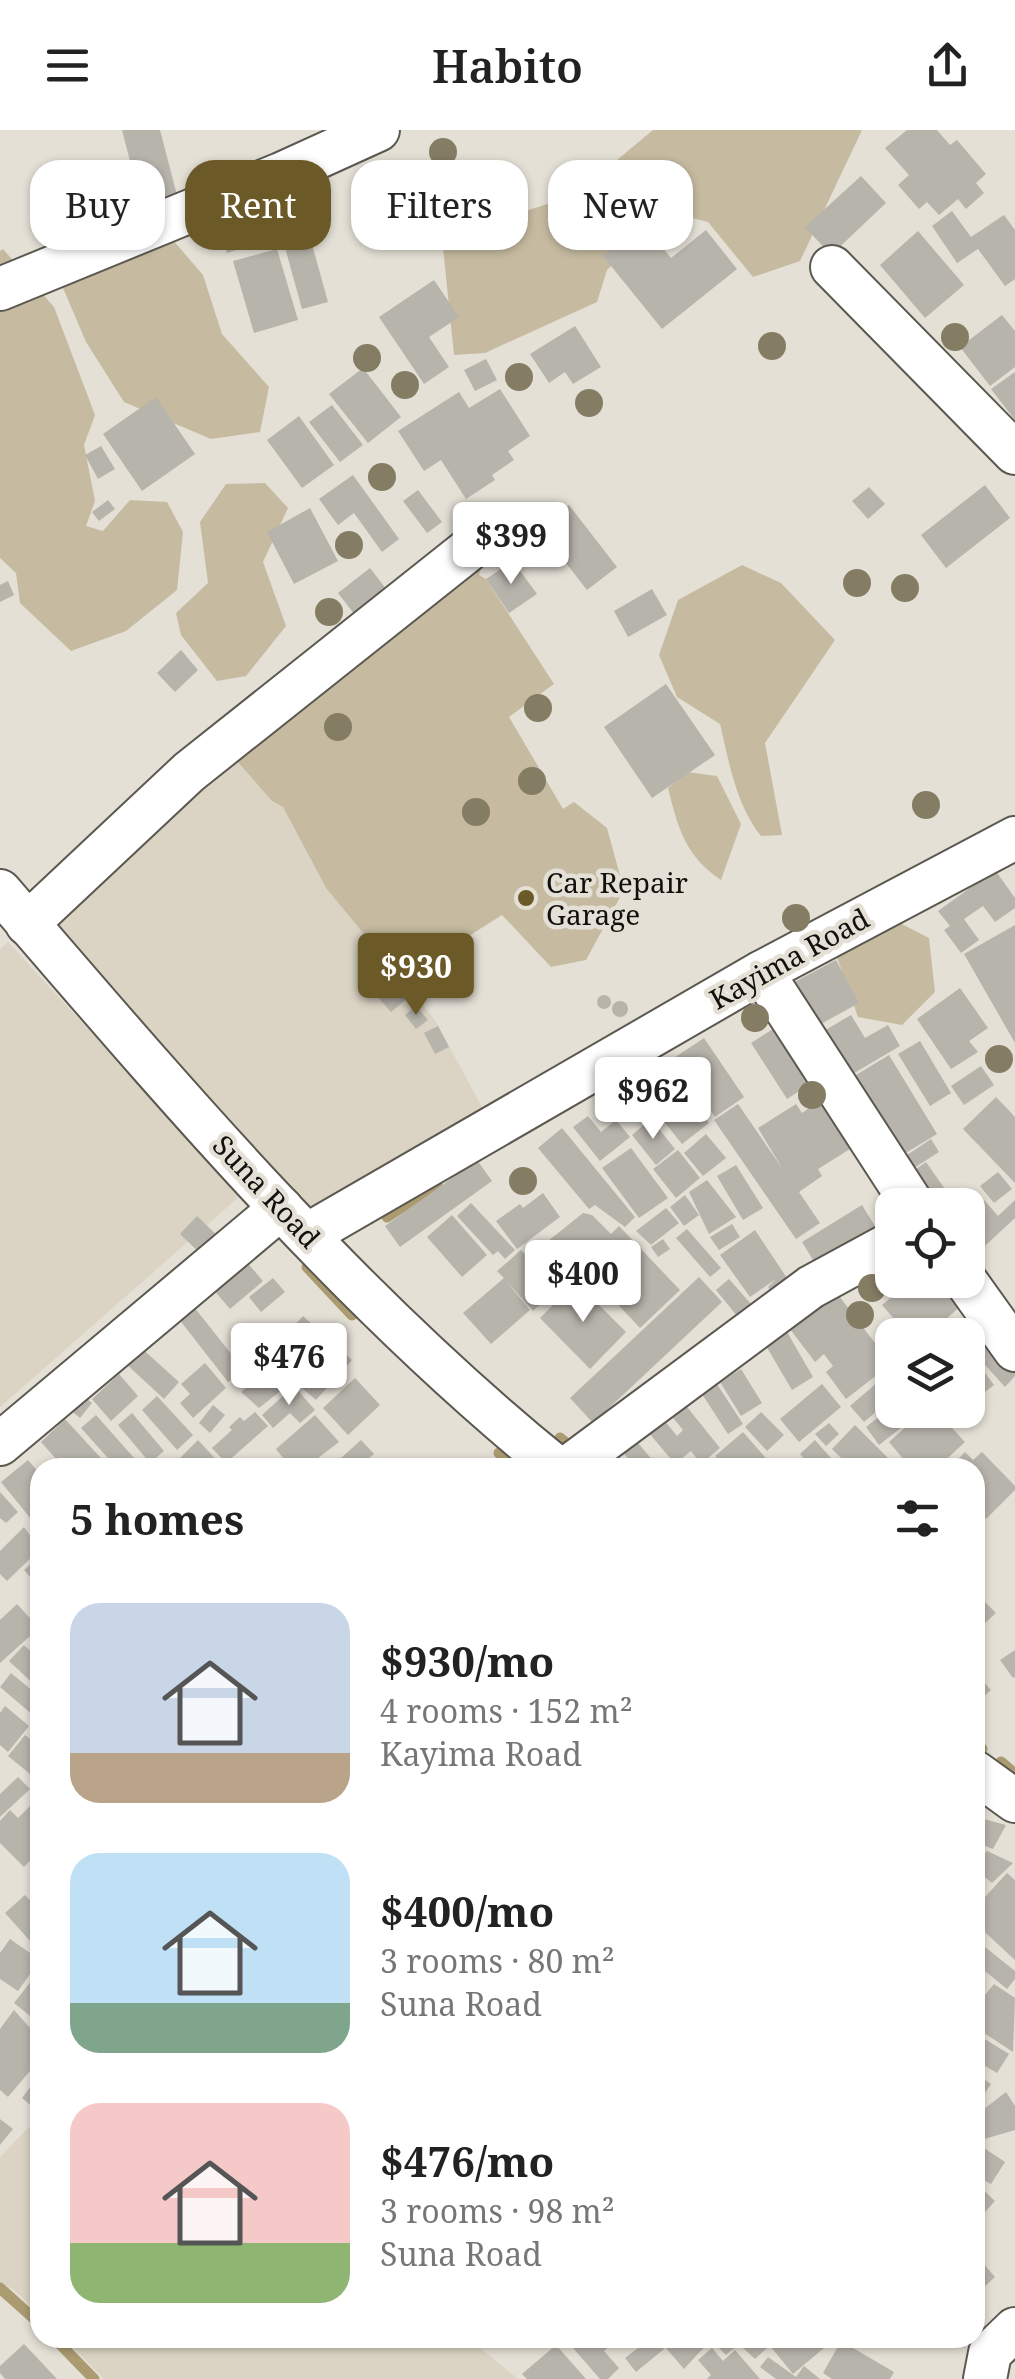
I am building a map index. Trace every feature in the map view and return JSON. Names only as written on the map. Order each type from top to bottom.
[{"type":"street","points":[[0,290],[282,174],[378,130]]},
{"type":"street","points":[[832,267],[1015,453]]},
{"type":"street","points":[[11,913],[467,551]]},
{"type":"street","name":"Kayima Road","points":[[0,1444],[294,1221],[1015,838]]},
{"type":"street","name":"Suna Road","points":[[11,913],[294,1221],[427,1357],[544,1458]]},
{"type":"street","points":[[762,972],[902,1188]]},
{"type":"street","points":[[580,1458],[811,1287],[875,1252]]},
{"type":"street","points":[[978,1298],[1015,1350]]},
{"type":"street","points":[[985,1779],[1015,1801]]},
{"type":"street","points":[[986,2379],[990,2353],[1015,2329]]},
{"type":"shaded area","points":[[653,130],[862,130],[800,261],[753,277],[708,222],[693,218],[693,160],[617,160]]},
{"type":"shaded area","points":[[548,204],[548,250],[628,250],[607,270],[597,302],[485,353],[454,355],[443,250],[528,250],[528,210]]},
{"type":"shaded area","points":[[172,239],[203,275],[222,334],[269,387],[260,432],[211,439],[124,402],[86,342],[63,288],[67,250],[165,250],[165,240]]},
{"type":"shaded area","points":[[3,249],[54,307],[95,415],[84,445],[95,501],[86,526],[103,531],[130,500],[167,502],[183,532],[177,590],[126,631],[71,651],[20,603],[16,573],[0,558]]},
{"type":"shaded area","points":[[265,483],[288,508],[263,562],[286,626],[246,676],[217,681],[181,635],[176,613],[208,583],[200,522],[226,484]]},
{"type":"shaded area","points":[[482,561],[479,575],[486,579],[554,684],[509,717],[563,809],[574,802],[607,828],[624,890],[586,960],[551,967],[502,915],[401,979],[326,888],[283,807],[272,801],[237,761]]},
{"type":"shaded area","points":[[742,565],[781,583],[835,640],[765,743],[782,835],[761,836],[752,824],[734,783],[720,724],[677,697],[659,655],[678,600]]},
{"type":"shaded area","points":[[237,761],[272,801],[283,807],[326,888],[435,1020],[483,1109],[301,1213],[35,922]]},
{"type":"shaded area","points":[[687,772],[717,776],[741,824],[721,880],[691,851],[675,816],[668,788]]},
{"type":"shaded area","points":[[884,915],[929,938],[935,992],[902,1025],[858,1017],[834,949]]},
{"type":"shaded area","points":[[8,942],[241,1195],[0,1407],[0,949]]},
{"type":"shaded area","points":[[30,2126],[30,2305],[0,2283],[0,2157]]},
{"type":"shaded area","points":[[74,2348],[480,2348],[518,2379],[104,2379]]},
{"type":"building","points":[[122,130],[160,130],[177,195],[165,198],[165,160],[130,160]]},
{"type":"building","points":[[907,130],[937,130],[950,145],[957,140],[986,174],[976,183],[984,193],[966,209],[958,199],[939,215],[927,202],[919,209],[898,185],[909,175],[885,148]]},
{"type":"building","points":[[861,176],[886,203],[831,255],[805,227]]},
{"type":"building","points":[[952,211],[971,237],[1004,215],[1015,230],[1015,279],[1005,286],[978,249],[957,263],[932,226]]},
{"type":"building","points":[[706,230],[737,269],[662,329],[603,256],[610,250],[664,250],[671,258],[681,250],[693,250],[693,240]]},
{"type":"building","points":[[918,231],[964,285],[925,318],[880,265]]},
{"type":"building","points":[[277,250],[298,320],[254,333],[233,261]]},
{"type":"building","points":[[286,250],[314,250],[328,302],[302,309]]},
{"type":"building","points":[[434,280],[459,317],[429,337],[449,367],[424,384],[379,317]]},
{"type":"building","points":[[1002,315],[1015,331],[1015,367],[990,386],[960,347]]},
{"type":"building","points":[[575,326],[601,367],[573,384],[565,372],[549,383],[530,354]]},
{"type":"building","points":[[486,359],[497,380],[475,391],[464,370]]},
{"type":"building","points":[[363,368],[401,417],[368,443],[329,394]]},
{"type":"building","points":[[1015,372],[1015,420],[991,389]]},
{"type":"building","points":[[500,389],[530,436],[508,451],[514,460],[492,475],[495,480],[466,499],[441,460],[424,471],[398,431],[459,392],[469,408]]},
{"type":"building","points":[[156,397],[195,454],[142,491],[103,434]]},
{"type":"building","points":[[332,405],[363,445],[340,462],[309,422]]},
{"type":"building","points":[[299,416],[334,465],[302,488],[267,440]]},
{"type":"building","points":[[101,446],[115,469],[98,479],[85,455]]},
{"type":"building","points":[[353,475],[399,539],[382,552],[354,513],[338,525],[319,499]]},
{"type":"building","points":[[985,485],[1010,518],[946,568],[921,535]]},
{"type":"building","points":[[869,487],[885,504],[868,519],[852,501]]},
{"type":"building","points":[[418,490],[442,522],[427,533],[403,501]]},
{"type":"building","points":[[108,500],[115,509],[99,521],[92,512]]},
{"type":"building","points":[[569,505],[617,567],[587,590],[562,558],[557,562],[534,532]]},
{"type":"building","points":[[310,508],[338,561],[294,584],[267,532]]},
{"type":"building","points":[[513,561],[537,594],[509,613],[486,579]]},
{"type":"building","points":[[370,568],[390,594],[358,619],[338,593]]},
{"type":"building","points":[[8,581],[14,595],[0,602],[0,585]]},
{"type":"building","points":[[652,589],[667,615],[628,637],[614,611]]},
{"type":"building","points":[[181,650],[198,670],[175,692],[157,673]]},
{"type":"building","points":[[666,684],[715,755],[652,798],[604,727]]},
{"type":"building","points":[[995,870],[1015,898],[1015,908],[995,922],[983,906],[964,919],[979,940],[961,953],[944,930],[950,926],[938,911]]},
{"type":"building","points":[[1015,925],[1015,1043],[964,954]]},
{"type":"building","points":[[378,960],[409,997],[391,1012],[375,994],[386,986],[370,966]]},
{"type":"building","points":[[836,960],[859,1003],[810,1030],[785,987]]},
{"type":"building","points":[[960,988],[988,1028],[969,1041],[978,1052],[951,1069],[917,1019]]},
{"type":"building","points":[[604,995],[611,1002],[604,1009],[597,1002]]},
{"type":"building","points":[[620,1001],[628,1009],[620,1017],[612,1009]]},
{"type":"building","points":[[416,1006],[428,1020],[416,1029],[405,1015]]},
{"type":"building","points":[[851,1015],[865,1038],[888,1025],[900,1046],[839,1082],[812,1038]]},
{"type":"building","points":[[438,1026],[449,1047],[435,1054],[424,1033]]},
{"type":"building","points":[[776,1027],[810,1084],[787,1099],[751,1043]]},
{"type":"building","points":[[704,1038],[744,1097],[715,1117],[674,1058]]},
{"type":"building","points":[[920,1041],[951,1093],[930,1106],[898,1054]]},
{"type":"building","points":[[889,1055],[937,1134],[894,1160],[846,1081]]},
{"type":"building","points":[[981,1066],[994,1085],[964,1105],[951,1086]]},
{"type":"building","points":[[671,1087],[683,1102],[689,1098],[709,1123],[682,1144],[650,1104]]},
{"type":"building","points":[[996,1097],[1015,1117],[1015,1183],[963,1129]]},
{"type":"building","points":[[819,1101],[850,1149],[818,1169],[822,1176],[799,1192],[820,1223],[796,1239],[714,1120],[738,1104],[782,1168],[758,1128],[796,1104],[802,1113]]},
{"type":"building","points":[[588,1116],[601,1132],[616,1120],[630,1137],[600,1161],[573,1127]]},
{"type":"building","points":[[651,1119],[675,1149],[656,1165],[632,1135]]},
{"type":"building","points":[[562,1128],[635,1217],[625,1227],[595,1205],[589,1209],[538,1148]]},
{"type":"building","points":[[706,1134],[726,1158],[703,1176],[684,1153]]},
{"type":"building","points":[[931,1139],[939,1152],[903,1175],[895,1163]]},
{"type":"building","points":[[631,1148],[668,1198],[639,1218],[602,1168]]},
{"type":"building","points":[[678,1150],[700,1178],[676,1198],[653,1169]]},
{"type":"building","points":[[477,1160],[492,1181],[400,1247],[385,1226]]},
{"type":"building","points":[[926,1162],[944,1188],[917,1188],[908,1175]]},
{"type":"building","points":[[736,1165],[763,1208],[743,1220],[717,1176]]},
{"type":"building","points":[[998,1172],[1012,1189],[994,1203],[980,1186]]},
{"type":"building","points":[[707,1180],[736,1217],[709,1234],[689,1192]]},
{"type":"building","points":[[543,1193],[560,1217],[517,1249],[496,1221]]},
{"type":"building","points":[[685,1195],[699,1215],[684,1226],[670,1207]]},
{"type":"building","points":[[1015,1200],[1015,1218],[985,1246],[985,1201],[998,1216]]},
{"type":"building","points":[[471,1203],[515,1250],[505,1259],[498,1251],[493,1255],[457,1216]]},
{"type":"building","points":[[862,1205],[875,1226],[875,1233],[818,1268],[802,1242]]},
{"type":"building","points":[[666,1208],[679,1223],[651,1245],[636,1231]]},
{"type":"building","points":[[583,1213],[592,1215],[611,1234],[619,1226],[680,1290],[640,1328],[575,1259],[569,1264],[547,1242]]},
{"type":"building","points":[[452,1215],[487,1255],[462,1277],[427,1237]]},
{"type":"building","points":[[197,1216],[224,1242],[207,1260],[180,1234]]},
{"type":"building","points":[[732,1224],[740,1237],[719,1250],[710,1237]]},
{"type":"building","points":[[687,1229],[721,1268],[710,1277],[676,1238]]},
{"type":"building","points":[[755,1230],[793,1287],[776,1298],[768,1287],[776,1279],[750,1297],[720,1255]]},
{"type":"building","points":[[663,1239],[670,1249],[658,1257],[651,1247]]},
{"type":"building","points":[[552,1249],[566,1266],[550,1278],[537,1261]]},
{"type":"building","points":[[521,1250],[556,1289],[533,1311],[507,1282],[530,1310],[491,1344],[463,1313],[504,1278],[497,1271]]},
{"type":"building","points":[[239,1253],[263,1281],[230,1309],[206,1281]]},
{"type":"building","points":[[699,1277],[722,1302],[593,1423],[570,1398]]},
{"type":"building","points":[[273,1278],[285,1292],[261,1312],[249,1297]]},
{"type":"building","points":[[729,1279],[751,1304],[737,1316],[716,1290]]},
{"type":"building","points":[[576,1282],[626,1332],[590,1369],[540,1318]]},
{"type":"building","points":[[833,1288],[875,1343],[875,1376],[846,1399],[826,1372],[833,1366],[824,1354],[815,1362],[790,1329],[800,1322],[796,1316]]},
{"type":"building","points":[[890,1298],[956,1298],[962,1305],[947,1318],[893,1318],[882,1305]]},
{"type":"building","points":[[190,1302],[244,1370],[228,1382],[175,1314]]},
{"type":"building","points":[[303,1316],[352,1360],[316,1400],[266,1357]]},
{"type":"building","points":[[783,1325],[813,1377],[792,1390],[762,1339]]},
{"type":"building","points":[[988,1327],[1015,1361],[1015,1376],[1005,1387],[985,1365]]},
{"type":"building","points":[[138,1345],[179,1382],[164,1399],[123,1361]]},
{"type":"building","points":[[205,1363],[226,1388],[193,1418],[180,1403],[190,1394],[181,1384]]},
{"type":"building","points":[[741,1369],[762,1403],[741,1416],[720,1382]]},
{"type":"building","points":[[269,1370],[283,1389],[259,1408],[241,1392]]},
{"type":"building","points":[[985,1373],[994,1385],[985,1392]]},
{"type":"building","points":[[119,1374],[138,1396],[111,1421],[92,1399]]},
{"type":"building","points":[[355,1378],[380,1405],[348,1435],[323,1408]]},
{"type":"building","points":[[715,1381],[743,1424],[728,1434],[700,1391]]},
{"type":"building","points":[[822,1384],[841,1407],[799,1442],[780,1419]]},
{"type":"building","points":[[875,1385],[875,1413],[864,1422],[850,1406]]},
{"type":"building","points":[[294,1386],[315,1410],[300,1423],[290,1413],[273,1428],[262,1415]]},
{"type":"building","points":[[74,1388],[92,1403],[80,1418],[62,1403]]},
{"type":"building","points":[[675,1392],[720,1448],[708,1458],[696,1458],[691,1451],[682,1458],[670,1458],[644,1427],[660,1415],[677,1436],[683,1430],[661,1403]]},
{"type":"building","points":[[157,1396],[193,1435],[177,1450],[142,1410]]},
{"type":"building","points":[[213,1405],[225,1415],[210,1433],[199,1423]]},
{"type":"building","points":[[255,1412],[268,1426],[232,1458],[221,1458],[212,1448],[240,1417],[244,1421]]},
{"type":"building","points":[[761,1412],[784,1435],[767,1451],[745,1427]]},
{"type":"building","points":[[132,1413],[164,1451],[156,1458],[146,1458],[118,1425]]},
{"type":"building","points":[[96,1415],[134,1458],[108,1458],[81,1428]]},
{"type":"building","points":[[315,1415],[339,1442],[318,1458],[283,1458],[276,1449]]},
{"type":"building","points":[[65,1419],[101,1458],[55,1458],[41,1442]]},
{"type":"building","points":[[875,1420],[875,1428],[901,1428],[879,1445],[866,1427]]},
{"type":"building","points":[[829,1423],[839,1434],[826,1446],[815,1434]]},
{"type":"building","points":[[855,1425],[888,1458],[841,1458],[832,1449]]},
{"type":"building","points":[[904,1428],[952,1428],[965,1442],[948,1458],[903,1458],[889,1442]]},
{"type":"building","points":[[743,1432],[766,1458],[717,1458]]},
{"type":"building","points":[[633,1437],[651,1458],[628,1458],[620,1449]]},
{"type":"building","points":[[198,1440],[215,1458],[180,1458]]},
{"type":"building","points":[[361,1440],[374,1454],[369,1458],[341,1458]]},
{"type":"building","points":[[815,1440],[831,1458],[803,1458],[800,1454]]},
{"type":"building","points":[[982,1452],[1015,1486],[986,1519],[985,1458],[975,1458]]},
{"type":"building","points":[[28,1460],[30,1462],[30,1518],[1,1482]]},
{"type":"building","points":[[0,1492],[18,1512],[6,1523],[0,1518]]},
{"type":"building","points":[[24,1527],[30,1535],[30,1559],[7,1581],[0,1574],[0,1551]]},
{"type":"building","points":[[985,1602],[996,1613],[985,1623]]},
{"type":"building","points":[[17,1604],[30,1618],[30,1636],[0,1663],[0,1620]]},
{"type":"building","points":[[24,1645],[30,1651],[30,1681],[9,1661]]},
{"type":"building","points":[[1015,1650],[1015,1677],[1013,1678],[1000,1660]]},
{"type":"building","points":[[11,1673],[30,1689],[30,1712],[0,1687]]},
{"type":"building","points":[[5,1706],[29,1726],[8,1752],[0,1745],[0,1713]]},
{"type":"building","points":[[25,1735],[30,1739],[30,1774],[8,1756]]},
{"type":"building","points":[[18,1777],[30,1789],[0,1817],[0,1794]]},
{"type":"building","points":[[30,1806],[30,1861],[24,1867],[0,1843],[0,1821],[10,1810],[18,1818]]},
{"type":"building","points":[[985,1819],[1006,1825],[993,1849],[985,1846]]},
{"type":"building","points":[[985,1853],[1013,1863],[992,1883],[985,1877]]},
{"type":"building","points":[[1007,1873],[1015,1880],[1015,1960],[985,1932],[985,1897]]},
{"type":"building","points":[[25,1895],[30,1900],[30,1941],[5,1913]]},
{"type":"building","points":[[10,1939],[30,1953],[30,1974],[18,1991],[0,1979],[0,1953]]},
{"type":"building","points":[[985,1947],[1015,1971],[1015,1979],[1007,1989],[985,1971]]},
{"type":"building","points":[[30,1983],[30,2016],[14,2003]]},
{"type":"building","points":[[994,1984],[1015,1998],[1013,2052],[985,2034],[985,1995]]},
{"type":"building","points":[[14,2010],[30,2028],[30,2071],[8,2097],[0,2090],[0,2029]]},
{"type":"building","points":[[985,2039],[1009,2054],[997,2073],[985,2066]]},
{"type":"building","points":[[30,2087],[30,2105],[22,2098]]},
{"type":"building","points":[[1006,2092],[1015,2106],[1015,2130],[985,2139],[985,2108]]},
{"type":"building","points":[[0,2119],[13,2129],[0,2145]]},
{"type":"building","points":[[985,2149],[1005,2162],[991,2184],[985,2181]]},
{"type":"building","points":[[985,2192],[995,2201],[985,2212]]},
{"type":"building","points":[[985,2266],[995,2277],[985,2286]]},
{"type":"building","points":[[24,2344],[57,2379],[5,2379],[0,2366]]},
{"type":"building","points":[[552,2348],[559,2348],[586,2379],[527,2379],[522,2374]]},
{"type":"building","points":[[573,2348],[607,2348],[604,2351],[619,2368],[608,2379],[600,2379]]},
{"type":"building","points":[[638,2348],[664,2349],[636,2372],[625,2358]]},
{"type":"building","points":[[666,2348],[703,2348],[684,2369]]},
{"type":"building","points":[[712,2348],[723,2361],[735,2350],[760,2379],[707,2379],[711,2375],[698,2360]]},
{"type":"building","points":[[743,2348],[767,2348],[755,2359]]},
{"type":"building","points":[[772,2348],[824,2348],[793,2374]]},
{"type":"building","points":[[837,2348],[853,2348],[894,2372],[890,2379],[832,2379],[823,2373]]},
{"type":"building","points":[[768,2357],[796,2377],[804,2366],[820,2379],[776,2379],[760,2367]]},
{"type":"waterway","points":[[387,1217],[437,1184]]},
{"type":"waterway","points":[[307,1267],[352,1315]]},
{"type":"waterway","points":[[560,1438],[577,1452]]},
{"type":"waterway","points":[[499,1453],[505,1458]]},
{"type":"waterway","points":[[1001,1762],[1015,1774]]},
{"type":"waterway","points":[[0,2288],[30,2315]]},
{"type":"waterway","points":[[64,2348],[94,2379]]},
{"type":"place","name":"Car Repair Garage","points":[[526,898]]}]
